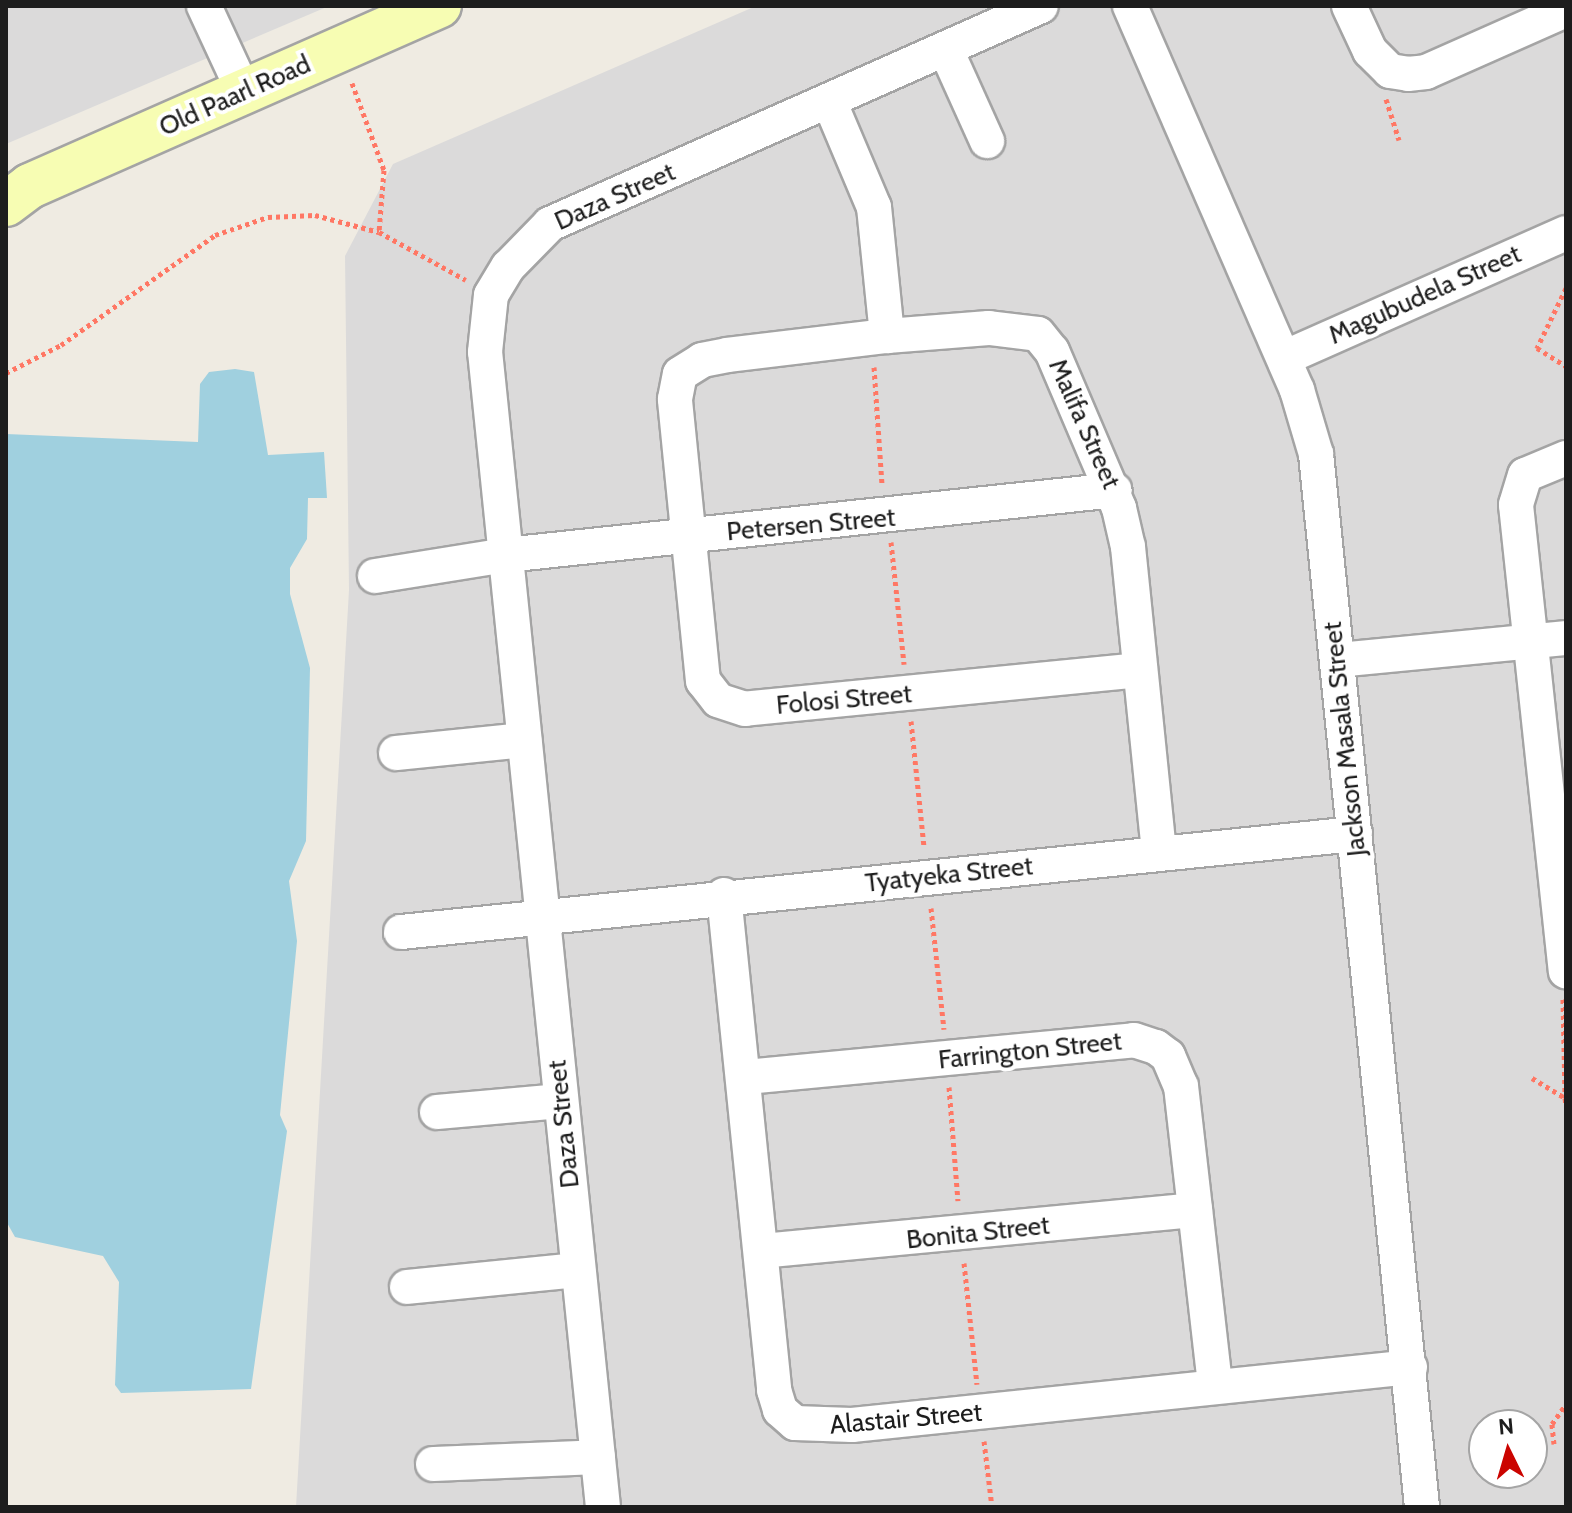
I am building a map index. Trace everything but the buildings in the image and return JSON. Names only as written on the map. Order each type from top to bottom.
[{"type":"main road","name":"Old Paarl Road","points":[[14,194],[439,6]]},
{"type":"street","points":[[204,6],[244,92]]},
{"type":"street","name":"Daza Street","points":[[603,1507],[485,352],[491,295],[508,267],[550,224],[830,103],[1041,6]]},
{"type":"street","name":"Jackson Masala Street","points":[[1130,6],[1284,358],[1316,454],[1422,1507]]},
{"type":"street","points":[[1349,6],[1370,51],[1390,71],[1408,74],[1426,72],[1566,10]]},
{"type":"street","points":[[946,50],[987,141]]},
{"type":"street","points":[[830,103],[874,207],[879,337]]},
{"type":"street","name":"Magubudela Street","points":[[1284,358],[1566,233]]},
{"type":"street","name":"Malifa Street","points":[[688,536],[675,399],[680,374],[702,360],[879,337],[989,328],[1038,334],[1052,351],[1115,490],[1128,547],[1159,853]]},
{"type":"street","points":[[1566,458],[1537,466],[1518,487],[1530,641],[1558,819],[1566,971]]},
{"type":"street","name":"Petersen Street","points":[[375,576],[506,555],[888,518],[1115,490]]},
{"type":"street","name":"Folosi Street","points":[[688,536],[703,681],[718,700],[745,709],[1140,670]]},
{"type":"street","points":[[1338,660],[1566,638]]},
{"type":"street","points":[[396,753],[524,740]]},
{"type":"street","name":"Tyatyeka Street","points":[[401,932],[543,913],[1355,834]]},
{"type":"street","name":"Alastair Street","points":[[724,895],[746,1077],[774,1390],[780,1410],[795,1423],[828,1426],[980,1413],[1410,1367]]},
{"type":"street","name":"Farrington Street","points":[[746,1077],[1134,1040],[1156,1047],[1168,1056],[1181,1086],[1215,1386]]},
{"type":"street","points":[[437,1112],[561,1101]]},
{"type":"street","name":"Bonita Street","points":[[761,1251],[961,1236],[1195,1210]]},
{"type":"street","points":[[407,1287],[578,1270]]},
{"type":"street","points":[[433,1464],[598,1457]]},
{"type":"path","points":[[352,83],[384,170],[379,232]]},
{"type":"path","points":[[6,373],[61,345],[160,268],[215,235],[268,217],[315,215],[379,232],[491,295]]},
{"type":"path","points":[[1566,288],[1537,348],[1566,366]]},
{"type":"path","points":[[879,337],[888,518],[947,1060],[961,1236],[992,1507]]},
{"type":"path","points":[[1566,994],[1566,1106]]},
{"type":"path","points":[[1532,1078],[1565,1098]]},
{"type":"path","points":[[1554,1444],[1552,1424],[1566,1404]]},
{"type":"shaded area","points":[[6,6],[329,6],[6,144]]},
{"type":"shaded area","points":[[756,6],[1566,6],[1566,1507],[296,1507],[349,590],[345,256],[393,164]]},
{"type":"water","points":[[235,369],[254,372],[268,455],[324,452],[327,498],[308,498],[307,539],[290,568],[290,594],[310,668],[306,841],[289,881],[297,941],[280,1115],[287,1131],[251,1389],[121,1393],[115,1385],[119,1282],[103,1256],[15,1237],[6,1221],[6,434],[198,442],[200,384],[209,372]]}]
